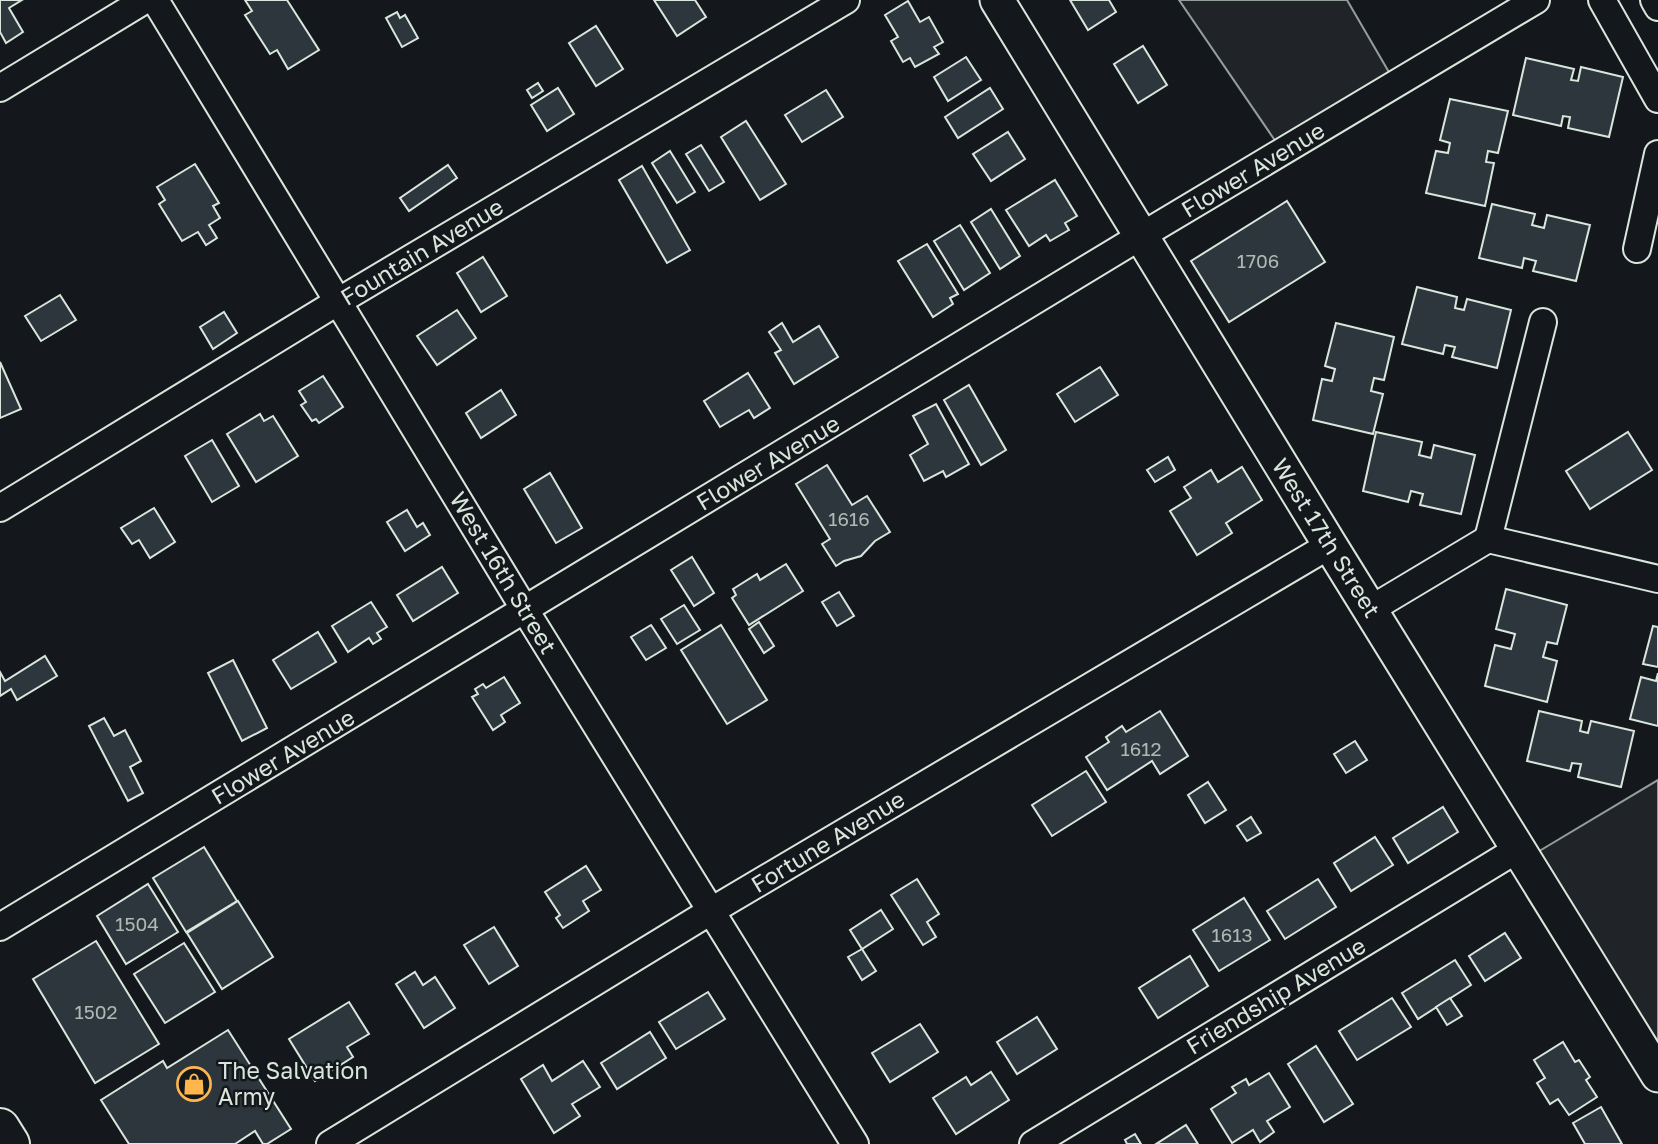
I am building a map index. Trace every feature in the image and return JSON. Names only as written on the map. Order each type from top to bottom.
[{"type":"highway","points":[[0,1128],[10,1144]]},
{"type":"main road","name":"West 17th Street","points":[[997,0],[1658,1075]]},
{"type":"street","points":[[0,88],[145,0]]},
{"type":"street","name":"West 16th Street","points":[[155,0],[525,610],[855,1144]]},
{"type":"street","name":"Fountain Avenue","points":[[0,508],[339,301],[846,0]]},
{"type":"street","name":"Flower Avenue","points":[[0,927],[1536,0]]},
{"type":"street","points":[[1602,0],[1658,99]]},
{"type":"street","points":[[1654,0],[1658,7]]},
{"type":"street","points":[[1637,249],[1658,154]]},
{"type":"street","points":[[1488,539],[1543,322]]},
{"type":"street","points":[[1370,609],[1488,539],[1658,579]]},
{"type":"street","name":"Fortune Avenue","points":[[330,1144],[711,912],[1330,545]]},
{"type":"street","name":"Friendship Avenue","points":[[1033,1144],[1518,849]]},
{"type":"shaded area","points":[[1179,0],[1347,0],[1390,74],[1276,142]]},
{"type":"shaded area","points":[[1658,780],[1658,1048],[1536,853]]},
{"type":"building","points":[[0,0],[22,0],[9,8],[23,32],[6,43],[0,32]]},
{"type":"building","points":[[245,0],[287,0],[319,50],[288,69],[277,50],[270,54],[245,15],[252,11]]},
{"type":"building","points":[[654,0],[695,0],[706,17],[677,36]]},
{"type":"building","points":[[1070,0],[1109,0],[1116,12],[1088,30]]},
{"type":"building","points":[[908,1],[920,22],[929,17],[943,42],[934,47],[939,54],[915,67],[910,58],[903,62],[891,41],[898,37],[885,15]]},
{"type":"building","points":[[397,12],[400,18],[405,15],[418,38],[402,47],[386,18]]},
{"type":"building","points":[[596,26],[623,69],[596,86],[569,43]]},
{"type":"building","points":[[1143,46],[1167,85],[1138,103],[1114,64]]},
{"type":"building","points":[[966,57],[981,80],[948,101],[934,77]]},
{"type":"building","points":[[1526,58],[1574,69],[1571,80],[1578,81],[1581,67],[1623,77],[1609,137],[1568,128],[1570,117],[1563,116],[1561,126],[1513,115]]},
{"type":"building","points":[[538,83],[543,91],[532,98],[527,90]]},
{"type":"building","points":[[558,88],[574,114],[547,131],[531,105]]},
{"type":"building","points":[[990,88],[1003,109],[958,138],[945,117]]},
{"type":"building","points":[[826,90],[843,117],[802,142],[785,115]]},
{"type":"building","points":[[1450,99],[1508,111],[1498,153],[1488,151],[1486,162],[1494,163],[1485,206],[1426,193],[1436,151],[1448,153],[1450,143],[1440,140]]},
{"type":"building","points":[[746,121],[786,184],[760,200],[721,137]]},
{"type":"building","points":[[1008,132],[1025,159],[991,181],[973,154]]},
{"type":"building","points":[[701,145],[724,182],[709,191],[686,154]]},
{"type":"building","points":[[670,151],[695,192],[677,203],[652,163]]},
{"type":"building","points":[[195,164],[219,203],[213,206],[220,218],[209,225],[217,238],[206,245],[198,232],[182,241],[159,204],[165,200],[157,187]]},
{"type":"building","points":[[448,165],[457,178],[409,211],[400,198]]},
{"type":"building","points":[[642,166],[690,250],[667,263],[619,180]]},
{"type":"building","points":[[1055,180],[1077,216],[1065,223],[1069,230],[1050,241],[1046,235],[1029,246],[1006,210]]},
{"type":"building","points":[[1287,201],[1325,262],[1229,322],[1191,261]]},
{"type":"building","points":[[1492,204],[1535,214],[1532,225],[1544,228],[1547,215],[1590,225],[1576,281],[1533,271],[1536,261],[1524,258],[1522,268],[1479,258]]},
{"type":"building","points":[[991,209],[1020,256],[1000,269],[971,222]]},
{"type":"building","points":[[960,225],[990,273],[964,290],[934,241]]},
{"type":"building","points":[[927,244],[958,294],[950,298],[953,304],[933,317],[898,261]]},
{"type":"building","points":[[483,257],[507,296],[481,312],[457,273]]},
{"type":"building","points":[[1417,287],[1457,297],[1455,308],[1464,310],[1467,299],[1511,310],[1497,368],[1452,357],[1455,347],[1445,345],[1443,354],[1402,344]]},
{"type":"building","points":[[60,295],[76,320],[41,341],[25,316]]},
{"type":"building","points":[[457,310],[476,338],[437,365],[417,336]]},
{"type":"building","points":[[224,312],[237,333],[213,349],[200,327]]},
{"type":"building","points":[[782,323],[793,342],[819,326],[838,357],[794,384],[775,353],[781,350],[769,332]]},
{"type":"building","points":[[1336,323],[1394,337],[1384,380],[1374,378],[1371,391],[1383,394],[1373,434],[1313,420],[1322,379],[1332,381],[1335,369],[1325,366]]},
{"type":"building","points":[[0,362],[21,409],[0,418]]},
{"type":"building","points":[[1100,367],[1118,395],[1075,422],[1057,394]]},
{"type":"building","points":[[748,373],[770,408],[754,418],[749,410],[720,427],[704,401]]},
{"type":"building","points":[[323,376],[343,407],[319,423],[316,419],[312,421],[301,405],[306,402],[299,391]]},
{"type":"building","points":[[969,385],[1006,450],[981,465],[944,400]]},
{"type":"building","points":[[501,390],[516,415],[481,438],[466,413]]},
{"type":"building","points":[[936,404],[969,464],[946,477],[943,471],[924,481],[910,455],[928,444],[913,416]]},
{"type":"building","points":[[260,414],[264,421],[273,416],[298,456],[256,482],[227,434]]},
{"type":"building","points":[[1376,432],[1422,442],[1419,455],[1431,458],[1434,445],[1475,455],[1461,514],[1420,505],[1423,494],[1411,491],[1408,502],[1363,491]]},
{"type":"building","points":[[1628,432],[1652,470],[1590,509],[1566,471]]},
{"type":"building","points":[[212,440],[239,486],[212,502],[185,456]]},
{"type":"building","points":[[1168,457],[1175,470],[1155,482],[1147,470]]},
{"type":"building","points":[[827,465],[852,505],[867,496],[890,532],[875,541],[861,556],[836,566],[822,544],[830,539],[796,484]]},
{"type":"building","points":[[1242,467],[1262,500],[1226,523],[1232,533],[1197,555],[1170,511],[1191,498],[1184,487],[1211,470],[1218,482]]},
{"type":"building","points":[[550,473],[582,528],[556,543],[524,489]]},
{"type":"building","points":[[154,508],[175,542],[150,558],[139,540],[132,544],[121,528]]},
{"type":"building","points":[[407,510],[417,527],[423,523],[430,535],[405,551],[387,522]]},
{"type":"building","points":[[692,557],[714,593],[694,606],[671,570]]},
{"type":"building","points":[[786,564],[803,591],[749,625],[732,598],[736,595],[733,589],[757,574],[760,580]]},
{"type":"building","points":[[442,567],[458,593],[413,621],[397,595]]},
{"type":"building","points":[[1506,589],[1567,605],[1557,644],[1547,642],[1543,657],[1557,661],[1547,702],[1485,686],[1495,645],[1511,649],[1515,634],[1496,629]]},
{"type":"building","points":[[839,592],[854,616],[837,626],[822,602]]},
{"type":"building","points":[[371,602],[387,627],[377,633],[381,639],[373,644],[369,638],[348,652],[332,626]]},
{"type":"building","points":[[684,605],[700,630],[677,644],[661,619]]},
{"type":"building","points":[[759,622],[774,646],[764,653],[749,629]]},
{"type":"building","points":[[651,625],[666,648],[646,660],[631,637]]},
{"type":"building","points":[[721,625],[767,700],[727,724],[681,650]]},
{"type":"building","points":[[1653,626],[1658,627],[1658,667],[1643,664]]},
{"type":"building","points":[[318,632],[336,662],[291,689],[273,660]]},
{"type":"building","points":[[45,656],[57,676],[17,700],[11,689],[0,696],[0,672],[5,681]]},
{"type":"building","points":[[233,660],[267,728],[242,741],[208,673]]},
{"type":"building","points":[[1658,673],[1658,726],[1630,719],[1641,677],[1656,681]]},
{"type":"building","points":[[504,677],[520,703],[501,715],[505,722],[493,730],[472,697],[478,694],[475,689],[483,684],[486,688]]},
{"type":"building","points":[[1160,711],[1188,756],[1160,774],[1152,761],[1107,790],[1086,757],[1109,742],[1106,737],[1122,726],[1126,732]]},
{"type":"building","points":[[1539,711],[1582,721],[1580,731],[1588,733],[1591,721],[1634,731],[1621,787],[1578,777],[1581,764],[1572,763],[1570,771],[1527,761]]},
{"type":"building","points":[[104,718],[114,736],[125,730],[141,761],[130,767],[143,793],[128,801],[89,726]]},
{"type":"building","points":[[1355,741],[1367,760],[1346,773],[1334,754]]},
{"type":"building","points":[[1086,771],[1106,802],[1052,836],[1032,805]]},
{"type":"building","points":[[1208,782],[1226,810],[1205,823],[1188,795]]},
{"type":"building","points":[[1443,807],[1458,832],[1408,863],[1393,838]]},
{"type":"building","points":[[1251,817],[1261,833],[1247,841],[1237,826]]},
{"type":"building","points":[[1375,837],[1393,865],[1351,891],[1334,863]]},
{"type":"building","points":[[204,847],[237,901],[186,932],[153,878]]},
{"type":"building","points":[[586,866],[601,890],[583,901],[589,911],[563,928],[556,918],[560,915],[545,892]]},
{"type":"building","points":[[917,879],[939,914],[927,922],[936,937],[923,945],[891,895]]},
{"type":"building","points":[[1318,879],[1336,907],[1285,939],[1267,911]]},
{"type":"building","points":[[148,884],[178,932],[126,964],[97,916]]},
{"type":"building","points":[[1244,898],[1270,940],[1219,971],[1193,930]]},
{"type":"building","points":[[238,901],[273,957],[222,989],[187,933]]},
{"type":"building","points":[[881,910],[893,929],[862,949],[850,930]]},
{"type":"building","points":[[494,927],[518,966],[489,984],[464,945]]},
{"type":"building","points":[[1505,933],[1521,958],[1485,981],[1469,956]]},
{"type":"building","points":[[96,941],[159,1044],[95,1083],[33,979]]},
{"type":"building","points":[[184,943],[215,992],[165,1023],[134,974]]},
{"type":"building","points":[[862,949],[876,971],[862,980],[848,957]]},
{"type":"building","points":[[1190,956],[1208,986],[1158,1018],[1139,988]]},
{"type":"building","points":[[1455,960],[1471,985],[1418,1019],[1402,993]]},
{"type":"building","points":[[415,972],[423,985],[435,977],[455,1008],[424,1028],[396,984]]},
{"type":"building","points":[[708,992],[725,1019],[676,1049],[659,1022]]},
{"type":"building","points":[[1392,998],[1411,1027],[1357,1060],[1339,1031]]},
{"type":"building","points":[[1450,998],[1462,1016],[1447,1025],[1436,1007]]},
{"type":"building","points":[[349,1002],[369,1034],[347,1047],[353,1057],[315,1081],[289,1039]]},
{"type":"building","points":[[1037,1017],[1057,1049],[1017,1074],[997,1042]]},
{"type":"building","points":[[920,1024],[938,1052],[890,1082],[872,1053]]},
{"type":"building","name":"The Salvation Army","points":[[228,1030],[291,1129],[267,1144],[263,1144],[255,1131],[235,1144],[129,1144],[101,1100],[163,1061],[167,1068]]},
{"type":"building","points":[[650,1032],[666,1058],[617,1089],[601,1063]]},
{"type":"building","points":[[1563,1042],[1575,1062],[1579,1060],[1590,1077],[1586,1080],[1597,1097],[1569,1115],[1558,1099],[1550,1104],[1537,1083],[1545,1078],[1534,1060]]},
{"type":"building","points":[[1316,1046],[1353,1104],[1324,1122],[1288,1064]]},
{"type":"building","points":[[583,1061],[600,1087],[572,1104],[580,1116],[554,1133],[521,1079],[543,1065],[552,1081]]},
{"type":"building","points":[[991,1072],[1009,1100],[956,1134],[933,1098],[966,1077],[971,1085]]},
{"type":"building","points":[[1269,1073],[1290,1107],[1267,1121],[1274,1132],[1260,1142],[1253,1130],[1232,1143],[1211,1109],[1236,1093],[1232,1087],[1246,1079],[1249,1085]]},
{"type":"building","points":[[1601,1107],[1622,1144],[1585,1144],[1573,1123]]},
{"type":"building","points":[[1186,1125],[1198,1144],[1156,1144]]},
{"type":"building","points":[[1135,1134],[1141,1144],[1127,1144],[1125,1140]]},
{"type":"place","name":"The Salvation Army","points":[[194,1084]]}]
